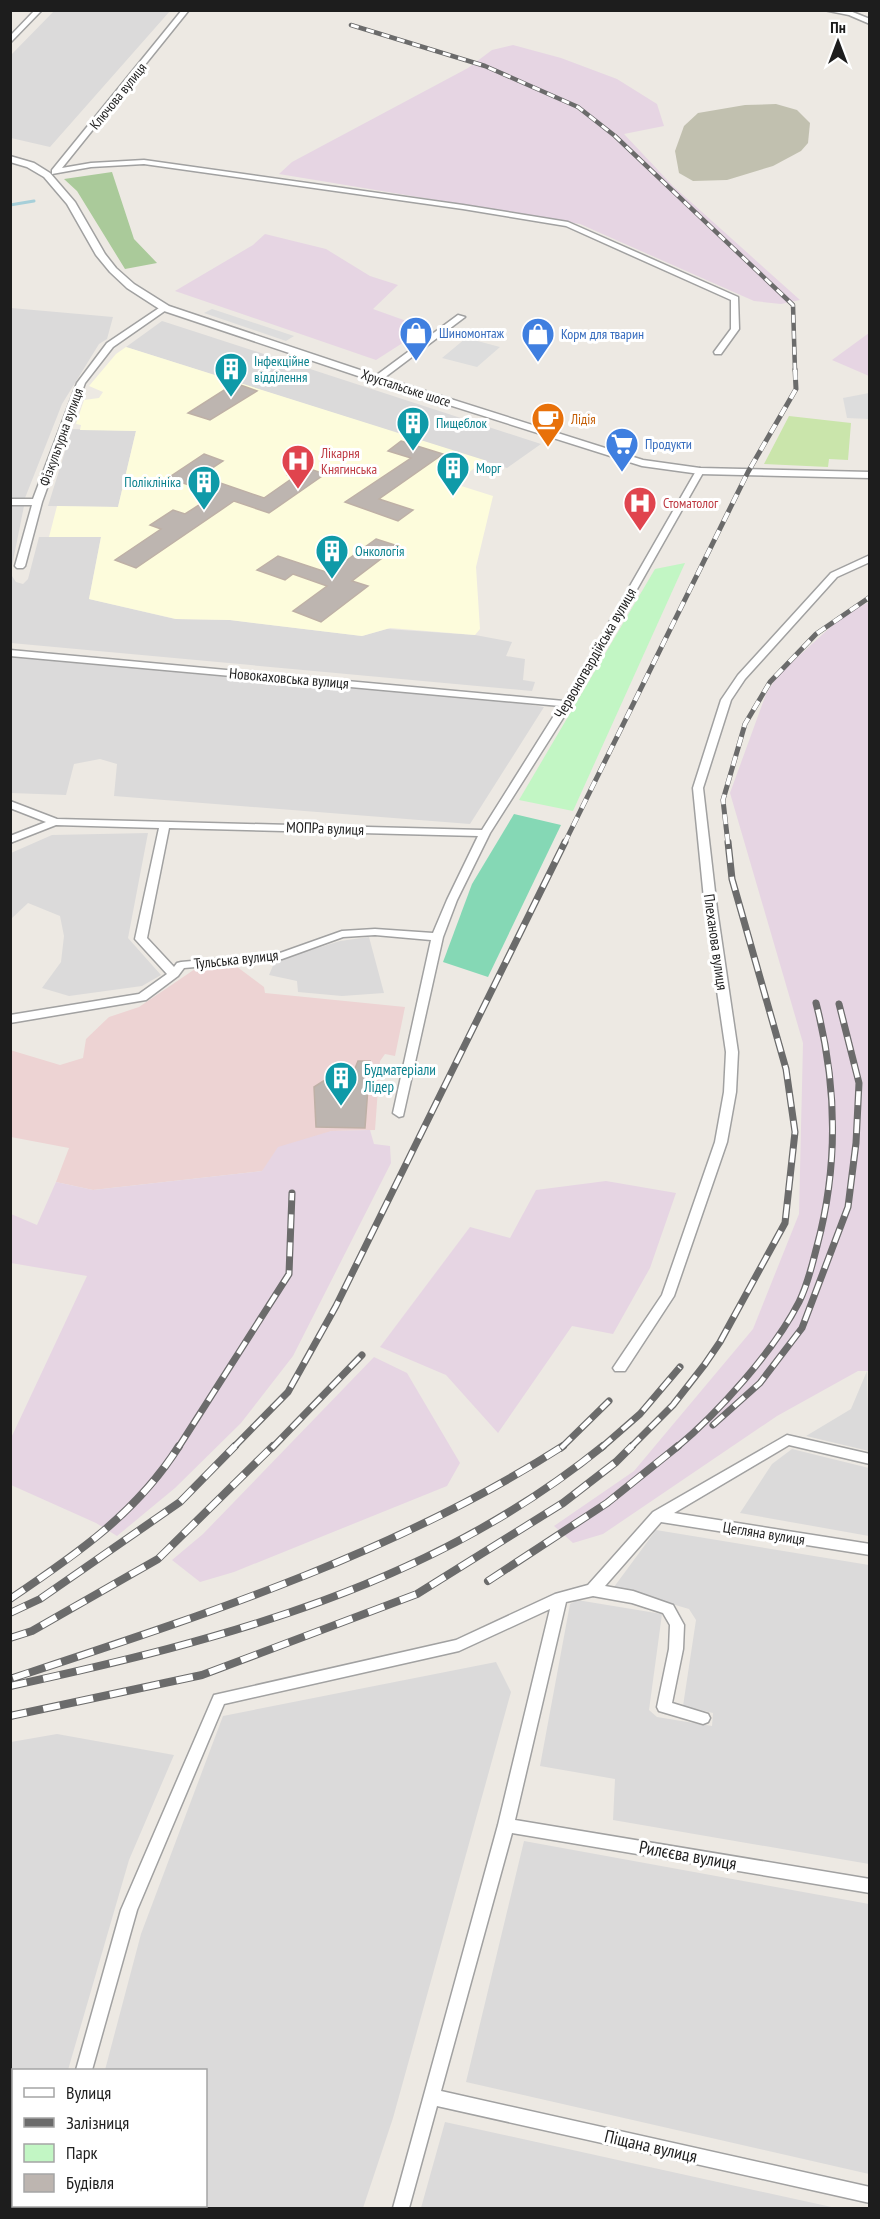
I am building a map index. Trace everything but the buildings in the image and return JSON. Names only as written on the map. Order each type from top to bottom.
[{"type":"street","points":[[10,41],[39,10]]},
{"type":"street","name":"Ключова вулиця","points":[[46,176],[57,171],[186,10]]},
{"type":"street","points":[[827,10],[850,13],[870,21]]},
{"type":"street","points":[[10,31],[20,32]]},
{"type":"street","name":"Хрустальське шосе","points":[[10,159],[24,161],[57,183],[112,270],[143,295],[165,308],[377,379],[642,463],[700,471],[870,475]]},
{"type":"street","points":[[57,171],[91,165],[144,162],[568,224],[735,299],[735,329],[718,352]]},
{"type":"street","name":"Фізкультурна вулиця","points":[[20,566],[37,502],[81,383],[110,345],[165,308]]},
{"type":"street","points":[[377,379],[461,317]]},
{"type":"street","name":"Червоногвардійська вулиця","points":[[399,1113],[437,937],[485,833],[567,704],[700,471]]},
{"type":"street","points":[[10,501],[37,502]]},
{"type":"street","name":"Плеханова вулиця","points":[[620,1368],[668,1296],[721,1142],[730,1092],[732,1052],[711,909],[698,788],[726,700],[741,677],[834,575],[870,558]]},
{"type":"street","name":"Новокаховська вулиця","points":[[10,653],[567,704]]},
{"type":"street","name":"МОПРа вулиця","points":[[10,804],[55,822],[485,833]]},
{"type":"street","points":[[10,840],[55,822]]},
{"type":"street","points":[[165,824],[141,939],[174,974]]},
{"type":"street","name":"Тульська вулиця","points":[[10,1019],[142,998],[174,974],[181,965],[282,956],[342,934],[375,932],[437,937]]},
{"type":"street","points":[[593,1590],[658,1516],[787,1440],[870,1459]]},
{"type":"street","name":"Цегляна вулиця","points":[[658,1516],[870,1550]]},
{"type":"street","points":[[84,2069],[129,1910],[219,1699],[459,1645],[560,1598],[593,1590],[633,1598],[668,1609],[677,1625],[676,1649],[664,1707],[703,1718]]},
{"type":"street","points":[[401,2208],[434,2097],[506,1825],[560,1598]]},
{"type":"street","name":"Рилєєва вулиця","points":[[506,1825],[870,1886]]},
{"type":"street","name":"Піщана вулиця","points":[[434,2097],[870,2195]]},
{"type":"shaded area","points":[[54,11],[170,11],[50,147],[11,138],[10,56]]},
{"type":"shaded area","points":[[513,45],[561,58],[617,79],[657,104],[664,126],[624,134],[673,186],[800,300],[781,304],[754,301],[580,224],[279,174],[292,162],[468,68],[492,50]]},
{"type":"shaded area","points":[[776,104],[797,110],[810,123],[808,143],[801,151],[773,166],[727,180],[693,181],[679,173],[675,151],[684,126],[698,113],[745,105]]},
{"type":"shaded area","points":[[265,234],[326,249],[370,276],[398,285],[373,309],[426,328],[376,360],[175,291],[253,245]]},
{"type":"shaded area","points":[[11,308],[113,317],[107,339],[99,344],[62,404],[25,498],[11,498]]},
{"type":"shaded area","points":[[212,309],[294,336],[286,341],[204,313]]},
{"type":"shaded area","points":[[162,321],[541,444],[507,468],[126,347]]},
{"type":"shaded area","points":[[869,333],[869,376],[832,360]]},
{"type":"shaded area","points":[[466,338],[500,347],[477,367],[442,358]]},
{"type":"shaded area","name":"Лікарня Княгинська","points":[[126,347],[484,460],[455,484],[493,496],[476,567],[480,629],[475,635],[390,628],[362,636],[230,620],[176,619],[89,599],[101,537],[49,537],[57,506],[118,507],[136,431],[80,430],[81,425],[76,424],[84,400],[99,398],[103,392],[89,386],[116,354]]},
{"type":"shaded area","points":[[869,393],[869,419],[847,418],[843,398]]},
{"type":"shaded area","points":[[72,429],[136,431],[118,507],[48,506]]},
{"type":"shaded area","points":[[10,506],[24,506],[11,571]]},
{"type":"shaded area","points":[[39,537],[101,537],[89,599],[175,619],[230,620],[362,636],[387,629],[475,635],[512,642],[506,656],[525,659],[523,680],[535,682],[532,691],[11,643],[10,573],[16,582],[23,584],[28,579]]},
{"type":"shaded area","points":[[869,602],[869,1371],[858,1371],[777,1416],[603,1534],[573,1543],[554,1526],[634,1471],[753,1329],[799,1214],[803,1043],[730,793],[766,694],[778,675],[847,612]]},
{"type":"shaded area","points":[[11,657],[512,702],[544,707],[470,824],[114,796],[117,764],[100,759],[74,764],[66,795],[11,793]]},
{"type":"shaded area","points":[[148,833],[128,938],[161,975],[142,986],[69,996],[42,988],[61,962],[64,936],[60,916],[28,903],[11,919],[11,853],[52,835]]},
{"type":"shaded area","points":[[369,937],[384,993],[342,996],[298,992],[297,981],[269,975],[275,961],[340,941]]},
{"type":"shaded area","name":"Будматеріали Лідер","points":[[236,966],[264,987],[265,993],[405,1007],[395,1056],[385,1054],[380,1061],[375,1130],[331,1131],[262,1171],[93,1190],[56,1182],[69,1148],[11,1137],[10,1050],[60,1065],[83,1058],[86,1039],[109,1017],[139,1007],[195,969]]},
{"type":"shaded area","points":[[370,1130],[374,1144],[390,1146],[391,1163],[293,1356],[241,1423],[175,1488],[117,1536],[96,1523],[11,1485],[11,1438],[87,1276],[11,1263],[11,1214],[37,1225],[56,1182],[93,1190],[262,1171],[278,1147],[331,1131]]},
{"type":"shaded area","points":[[606,1181],[676,1193],[650,1268],[613,1334],[572,1326],[498,1433],[446,1375],[380,1347],[470,1227],[510,1238],[536,1190]]},
{"type":"shaded area","points":[[374,1357],[407,1373],[460,1463],[447,1486],[234,1572],[200,1582],[172,1560],[203,1534]]},
{"type":"shaded area","points":[[867,1371],[869,1451],[806,1436],[851,1409]]},
{"type":"shaded area","points":[[792,1449],[869,1468],[869,1536],[740,1513],[772,1464]]},
{"type":"shaded area","points":[[656,1530],[869,1565],[869,1864],[613,1820],[615,1779],[540,1766],[570,1604],[577,1600],[662,1614],[649,1710],[657,1717],[712,1726],[713,1713],[683,1706],[696,1620],[689,1609],[614,1587]]},
{"type":"shaded area","points":[[496,1662],[511,1692],[393,2118],[363,2208],[64,2208],[207,2207],[207,2069],[105,2069],[141,1934],[223,1716]]},
{"type":"shaded area","points":[[57,1734],[174,1755],[129,1860],[68,2069],[12,2069],[12,2169],[10,2168],[11,1742]]},
{"type":"shaded area","points":[[524,1841],[869,1904],[869,2174],[466,2082]]},
{"type":"shaded area","points":[[445,2122],[836,2208],[421,2208]]},
{"type":"green space","points":[[112,172],[134,239],[157,263],[125,269],[77,191],[64,179]]},
{"type":"green space","points":[[789,416],[851,423],[848,460],[829,459],[828,467],[764,464]]},
{"type":"green space","points":[[685,563],[573,811],[519,800],[655,569]]},
{"type":"green space","points":[[514,814],[561,825],[488,977],[443,962],[472,884]]},
{"type":"waterway","points":[[10,205],[34,201]]},
{"type":"railway","points":[[351,25],[485,66],[578,107],[615,136],[793,305],[795,371]]},
{"type":"railway","points":[[564,844],[748,472],[796,389],[795,369]]},
{"type":"railway","points":[[728,844],[723,800],[745,724],[770,682],[816,634],[870,597]]},
{"type":"railway","points":[[233,1448],[288,1392],[336,1306],[565,842]]},
{"type":"railway","points":[[10,1716],[202,1675],[417,1594],[563,1503],[616,1462],[673,1405],[720,1342],[785,1223],[795,1132],[786,1069],[732,879],[728,842]]},
{"type":"railway","points":[[676,1448],[727,1399],[775,1341],[799,1302],[807,1281],[817,1246],[829,1185],[833,1124],[828,1064],[816,1003]]},
{"type":"railway","points":[[713,1425],[760,1383],[802,1328],[848,1207],[856,1143],[859,1083],[839,1004]]},
{"type":"railway","points":[[178,1448],[289,1274],[292,1193]]},
{"type":"railway","points":[[272,1448],[362,1355]]},
{"type":"railway","points":[[601,1448],[640,1414],[680,1367]]},
{"type":"railway","points":[[561,1448],[609,1401]]},
{"type":"railway","points":[[10,1599],[81,1549],[124,1513],[144,1492],[179,1446]]},
{"type":"railway","points":[[10,1613],[40,1599],[180,1502],[235,1446]]},
{"type":"railway","points":[[10,1638],[32,1631],[158,1559],[273,1446]]},
{"type":"railway","points":[[13,1678],[225,1606],[365,1551],[433,1519],[563,1446]]},
{"type":"railway","points":[[10,1686],[168,1649],[245,1627],[322,1601],[396,1571],[468,1536],[537,1495],[603,1446]]},
{"type":"railway","points":[[488,1581],[607,1503],[678,1446]]},
{"type":"place","name":"Шиномонтаж","points":[[416,362]]},
{"type":"place","name":"Корм для тварин","points":[[538,363]]},
{"type":"place","name":"Інфекційне відділення","points":[[231,398]]},
{"type":"place","name":"Лідія","points":[[548,448]]},
{"type":"place","name":"Пищеблок","points":[[413,452]]},
{"type":"place","name":"Продукти","points":[[622,473]]},
{"type":"place","name":"Лікарня Княгинська","points":[[298,490]]},
{"type":"place","name":"Морг","points":[[453,497]]},
{"type":"place","name":"Поліклініка","points":[[204,511]]},
{"type":"place","name":"Стоматолог","points":[[640,532]]},
{"type":"place","name":"Онкологія","points":[[332,580]]},
{"type":"place","name":"Будматеріали Лідер","points":[[341,1107]]}]
